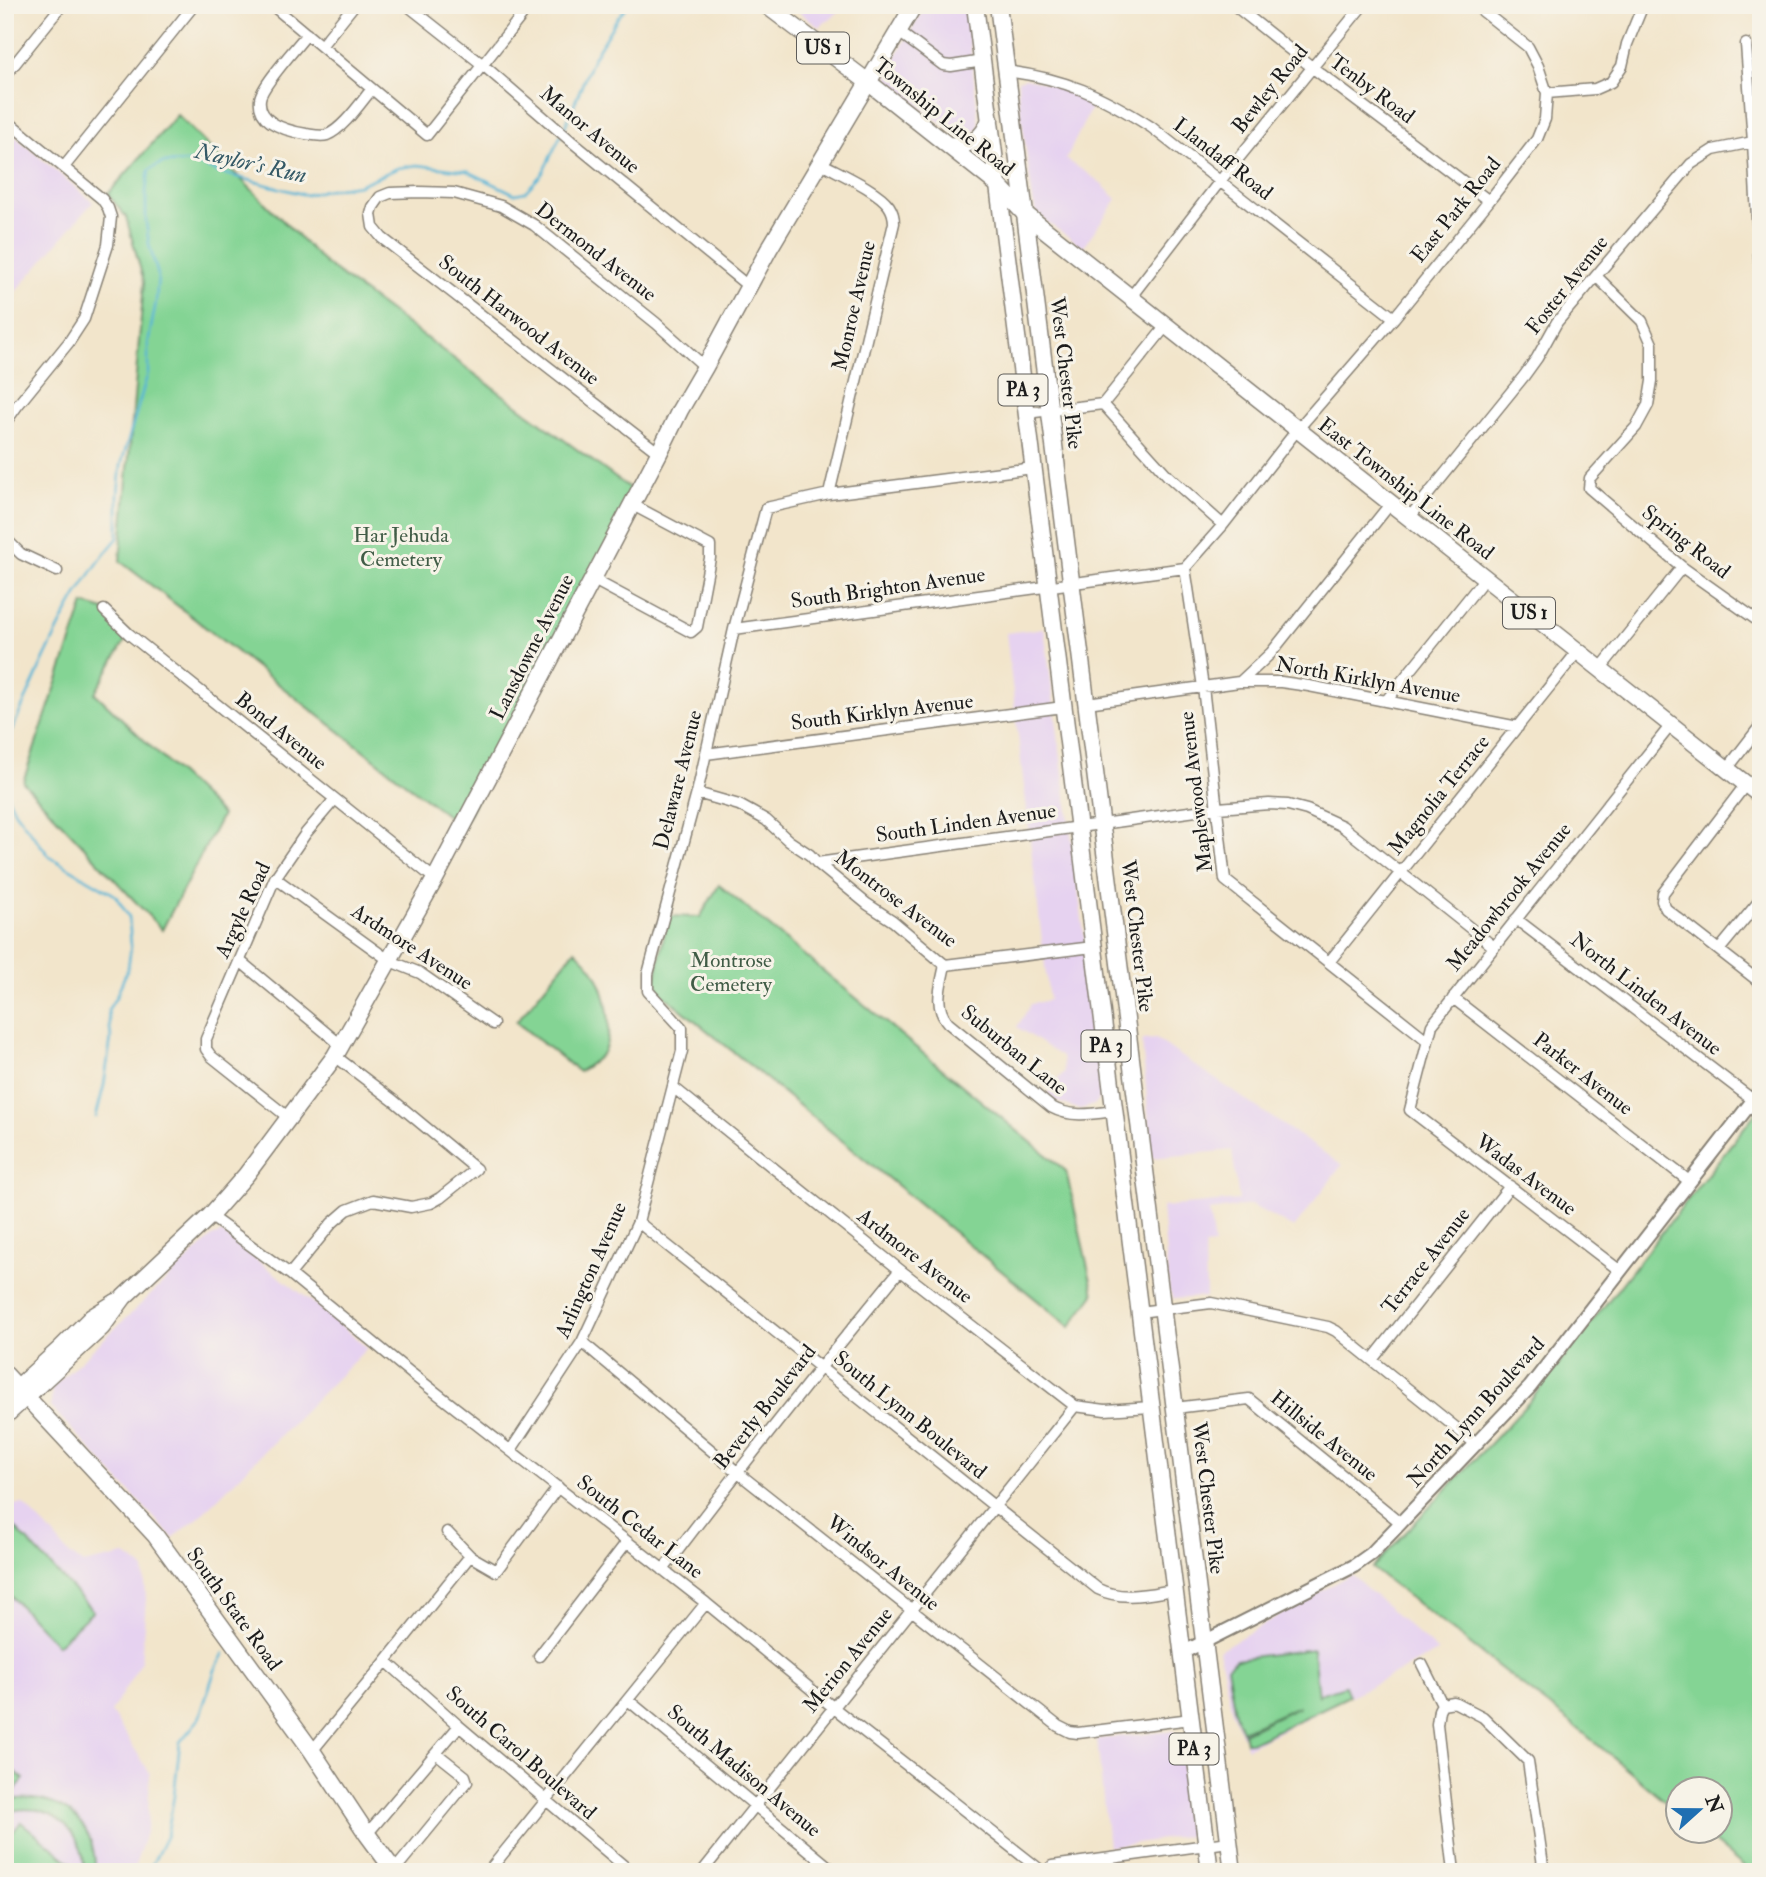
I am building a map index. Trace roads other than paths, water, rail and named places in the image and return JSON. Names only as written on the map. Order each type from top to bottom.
[{"type":"main road","name":"Township Line Road","points":[[766,5],[998,185],[1025,214]]},
{"type":"main road","name":"Lansdowne Avenue","points":[[23,1391],[92,1317],[124,1297],[210,1216],[246,1175],[339,1051],[435,879],[680,410],[748,286],[914,5]]},
{"type":"main road","name":"PA 3","points":[[975,5],[1210,1872]]},
{"type":"main road","name":"West Chester Pike","points":[[998,5],[1233,1872]]},
{"type":"main road","points":[[948,145],[974,142],[984,134],[990,119]]},
{"type":"main road","name":"East Township Line Road","points":[[1025,214],[1761,796]]},
{"type":"main road","name":"South State Road","points":[[5,1374],[155,1535],[312,1751],[395,1872]]},
{"type":"main road","points":[[5,1399],[23,1391]]},
{"type":"main road","points":[[5,1416],[23,1391]]},
{"type":"street","points":[[5,76],[62,5]]},
{"type":"street","points":[[64,167],[194,5]]},
{"type":"street","points":[[272,5],[427,135],[530,5]]},
{"type":"street","points":[[321,46],[354,5]]},
{"type":"street","name":"Manor Avenue","points":[[407,5],[748,286]]},
{"type":"street","name":"Tenby Road","points":[[1234,5],[1489,201]]},
{"type":"street","name":"Bewley Road","points":[[1130,298],[1220,181],[1363,5]]},
{"type":"street","name":"East Park Road","points":[[1185,568],[1223,526],[1297,430],[1394,318],[1537,139],[1545,119],[1547,93],[1538,66],[1528,47],[1475,5]]},
{"type":"street","points":[[1547,93],[1595,89],[1611,82],[1622,66],[1627,44],[1643,5]]},
{"type":"street","points":[[899,32],[943,65],[983,61]]},
{"type":"street","points":[[307,34],[260,96],[260,107],[275,126],[314,136],[326,135],[338,129],[372,89]]},
{"type":"street","points":[[1746,44],[1761,292]]},
{"type":"street","name":"Llandaff Road","points":[[1006,71],[1057,80],[1077,87],[1116,105],[1151,127],[1394,318]]},
{"type":"street","points":[[5,118],[102,199],[111,217],[108,244],[84,319],[5,423]]},
{"type":"street","name":"Foster Avenue","points":[[1409,518],[1524,376],[1558,322],[1691,164],[1713,150],[1754,142]]},
{"type":"street","name":"Monroe Avenue","points":[[821,163],[882,199],[894,215],[829,494]]},
{"type":"street","name":"Dermond Avenue","points":[[372,209],[380,197],[399,192],[454,194],[501,206],[534,225],[656,323],[705,367]]},
{"type":"street","name":"South Harwood Avenue","points":[[372,209],[373,228],[382,238],[659,453]]},
{"type":"street","name":"Spring Road","points":[[1596,276],[1642,321],[1652,344],[1653,382],[1648,405],[1636,426],[1590,478],[1589,488],[1682,567],[1761,623]]},
{"type":"street","points":[[1026,413],[1103,404],[1166,326]]},
{"type":"street","points":[[1103,404],[1168,477],[1223,526]]},
{"type":"street","points":[[829,494],[1033,468]]},
{"type":"street","name":"Delaware Avenue","points":[[682,1051],[682,1028],[648,991],[648,974],[706,754],[734,629],[766,508],[829,494]]},
{"type":"street","points":[[1239,682],[1271,653],[1391,503]]},
{"type":"street","points":[[592,579],[691,632],[697,627],[710,546],[631,504]]},
{"type":"street","points":[[5,555],[8,542],[21,554],[57,572]]},
{"type":"street","points":[[1600,669],[1682,567]]},
{"type":"street","name":"South Brighton Avenue","points":[[734,629],[1185,568]]},
{"type":"street","name":"Maplewood Avenue","points":[[1185,568],[1203,687],[1225,880],[1428,1041]]},
{"type":"street","points":[[1386,701],[1485,578]]},
{"type":"street","name":"Bond Avenue","points":[[104,610],[129,634],[435,879]]},
{"type":"street","name":"Magnolia Terrace","points":[[1329,962],[1578,651]]},
{"type":"street","name":"North Kirklyn Avenue","points":[[1087,703],[1239,682],[1296,683],[1518,727]]},
{"type":"street","name":"South Kirklyn Avenue","points":[[706,754],[1063,707]]},
{"type":"street","name":"Meadowbrook Avenue","points":[[1410,1110],[1432,1025],[1671,725]]},
{"type":"street","points":[[1727,769],[1761,725]]},
{"type":"street","points":[[1746,784],[1663,893],[1662,901],[1666,909],[1761,983]]},
{"type":"street","name":"Montrose Avenue","points":[[696,793],[738,805],[766,820],[945,965],[1093,947]]},
{"type":"street","name":"Argyle Road","points":[[289,1118],[211,1056],[206,1049],[206,1039],[275,878],[306,833],[335,799]]},
{"type":"street","points":[[1078,827],[1218,808],[1269,804],[1307,810],[1342,826],[1494,947]]},
{"type":"street","name":"South Linden Avenue","points":[[817,863],[1078,827]]},
{"type":"street","name":"Ardmore Avenue","points":[[275,878],[390,961],[420,973],[493,1024]]},
{"type":"street","points":[[1719,950],[1761,899]]},
{"type":"street","name":"North Linden Avenue","points":[[1516,919],[1757,1095]]},
{"type":"street","points":[[240,961],[394,1101],[476,1169],[431,1203],[411,1207],[373,1200],[347,1210],[332,1223],[290,1274]]},
{"type":"street","name":"Suburban Lane","points":[[945,965],[939,1008],[948,1023],[1051,1107],[1076,1115],[1114,1111]]},
{"type":"street","name":"Parker Avenue","points":[[1453,998],[1689,1181]]},
{"type":"street","name":"Arlington Avenue","points":[[511,1450],[582,1342],[638,1222],[682,1051]]},
{"type":"street","name":"Ardmore Avenue","points":[[673,1087],[900,1270],[1075,1406]]},
{"type":"street","name":"North Lynn Boulevard","points":[[1182,1653],[1354,1566],[1371,1554],[1530,1387],[1757,1095]]},
{"type":"street","name":"Wadas Avenue","points":[[1410,1110],[1619,1270]]},
{"type":"street","name":"Terrace Avenue","points":[[1372,1360],[1510,1186]]},
{"type":"street","name":"South Cedar Lane","points":[[210,1216],[290,1274],[412,1374],[1045,1872]]},
{"type":"street","name":"South Lynn Boulevard","points":[[638,1222],[1098,1589],[1125,1596],[1174,1590]]},
{"type":"street","name":"Beverly Boulevard","points":[[663,1570],[737,1472],[900,1270]]},
{"type":"street","points":[[1139,1312],[1211,1303],[1328,1327],[1476,1444]]},
{"type":"street","name":"Windsor Avenue","points":[[582,1342],[737,1472],[1063,1730],[1078,1733],[1191,1719]]},
{"type":"street","name":"Hillside Avenue","points":[[1175,1408],[1249,1399],[1401,1523]]},
{"type":"street","points":[[1075,1406],[1105,1410],[1151,1407]]},
{"type":"street","name":"Merion Avenue","points":[[702,1872],[1075,1406]]},
{"type":"street","points":[[447,1532],[470,1556],[496,1571],[558,1487]]},
{"type":"street","points":[[539,1656],[626,1543]]},
{"type":"street","points":[[312,1751],[470,1556]]},
{"type":"street","points":[[488,1872],[706,1603]]},
{"type":"street","name":"South Carol Boulevard","points":[[386,1661],[458,1726],[631,1872]]},
{"type":"street","points":[[1422,1664],[1443,1704]]},
{"type":"street","name":"South Madison Avenue","points":[[628,1700],[835,1872]]},
{"type":"street","points":[[1454,1872],[1437,1724],[1439,1710],[1443,1704],[1454,1702],[1483,1717],[1528,1761],[1544,1872]]},
{"type":"street","points":[[367,1834],[458,1726]]},
{"type":"street","points":[[395,1872],[467,1782],[465,1776],[436,1753]]},
{"type":"street","points":[[1045,1872],[1052,1866],[1229,1842]]},
{"type":"waterway","name":"Naylor's Run","points":[[564,129],[593,58],[628,5]]},
{"type":"waterway","name":"Naylor's Run","points":[[5,748],[71,606],[85,582],[118,538],[121,465],[148,373],[148,344],[156,302],[158,275],[146,222],[149,170],[162,163],[193,162],[218,172],[306,195],[359,185],[398,168],[417,165],[467,171],[515,194],[525,192],[542,174],[561,135]]},
{"type":"waterway","name":"Naylor's Run","points":[[5,791],[15,812],[50,857],[115,895],[129,917],[131,946],[128,968],[108,1010],[111,1038],[96,1117]]},
{"type":"waterway","name":"Naylor's Run","points":[[148,1872],[167,1835],[180,1742],[199,1719],[215,1670],[224,1653]]},
{"type":"park label","name":"Har Jehuda Cemetery","points":[[401,547]]},
{"type":"park label","name":"Montrose Cemetery","points":[[731,972]]}]
